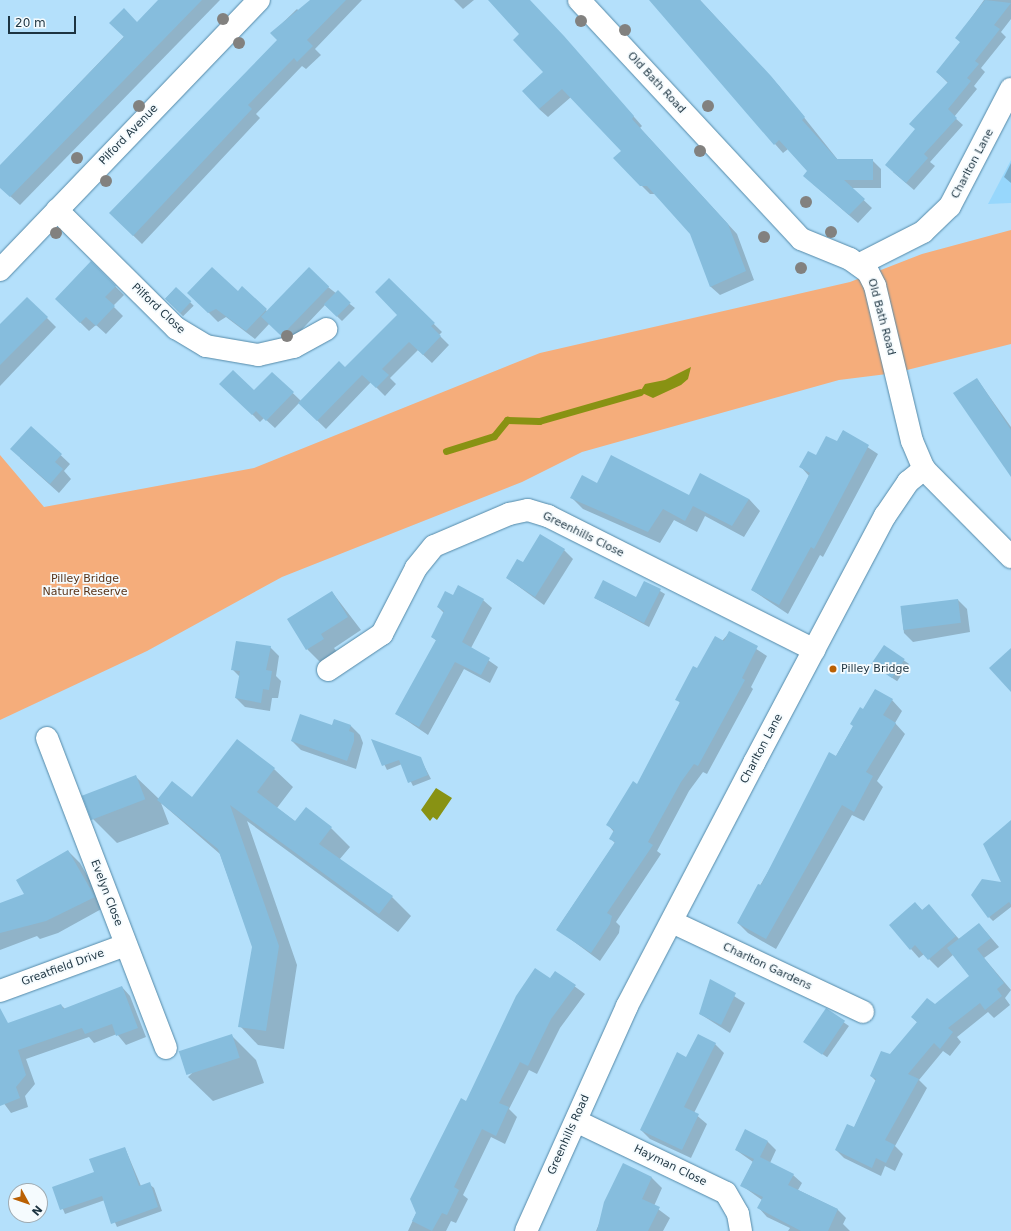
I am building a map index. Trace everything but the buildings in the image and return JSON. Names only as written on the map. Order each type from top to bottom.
[{"type":"street","name":"Pilford Avenue","points":[[0,270],[259,0]]},
{"type":"street","name":"Old Bath Road","points":[[579,0],[800,239],[860,264],[872,279],[879,302],[912,441],[924,469],[1011,557]]},
{"type":"street","name":"Charlton Lane","points":[[860,264],[922,232],[950,206],[1011,89]]},
{"type":"street","name":"Pilford Close","points":[[57,210],[176,328],[206,346],[240,354],[264,354],[294,347],[326,329]]},
{"type":"street","name":"Charlton Lane","points":[[612,1040],[672,922],[885,516],[908,482],[924,469]]},
{"type":"street","name":"Greenhills Close","points":[[328,670],[382,634],[416,568],[434,546],[509,514],[528,510],[548,516],[814,650]]},
{"type":"street","name":"Evelyn Close","points":[[47,738],[166,1048]]},
{"type":"street","name":"Charlton Gardens","points":[[672,922],[863,1012]]},
{"type":"street","name":"Greatfield Drive","points":[[0,991],[126,945]]},
{"type":"street","name":"Greenhills Road","points":[[526,1231],[612,1040]]},
{"type":"street","name":"Hayman Close","points":[[576,1121],[726,1193],[738,1214],[741,1231]]},
{"type":"shaded area","points":[[1011,160],[1011,203],[988,204]]},
{"type":"shaded area","points":[[691,367],[688,379],[681,385],[653,398],[640,392],[645,384],[665,380]]},
{"type":"shaded area","points":[[436,788],[452,798],[437,820],[433,817],[430,821],[421,810]]},
{"type":"green space","name":"Pilley Bridge Nature Reserve","points":[[1011,230],[1011,344],[895,373],[839,380],[582,452],[522,482],[282,577],[147,651],[0,720],[0,455],[44,507],[254,468],[540,353],[850,282],[922,254]]},
{"type":"waterway","points":[[446,451],[494,436],[507,420],[539,421],[640,392]]},
{"type":"place","name":"Pilley Bridge","points":[[833,669]]}]
